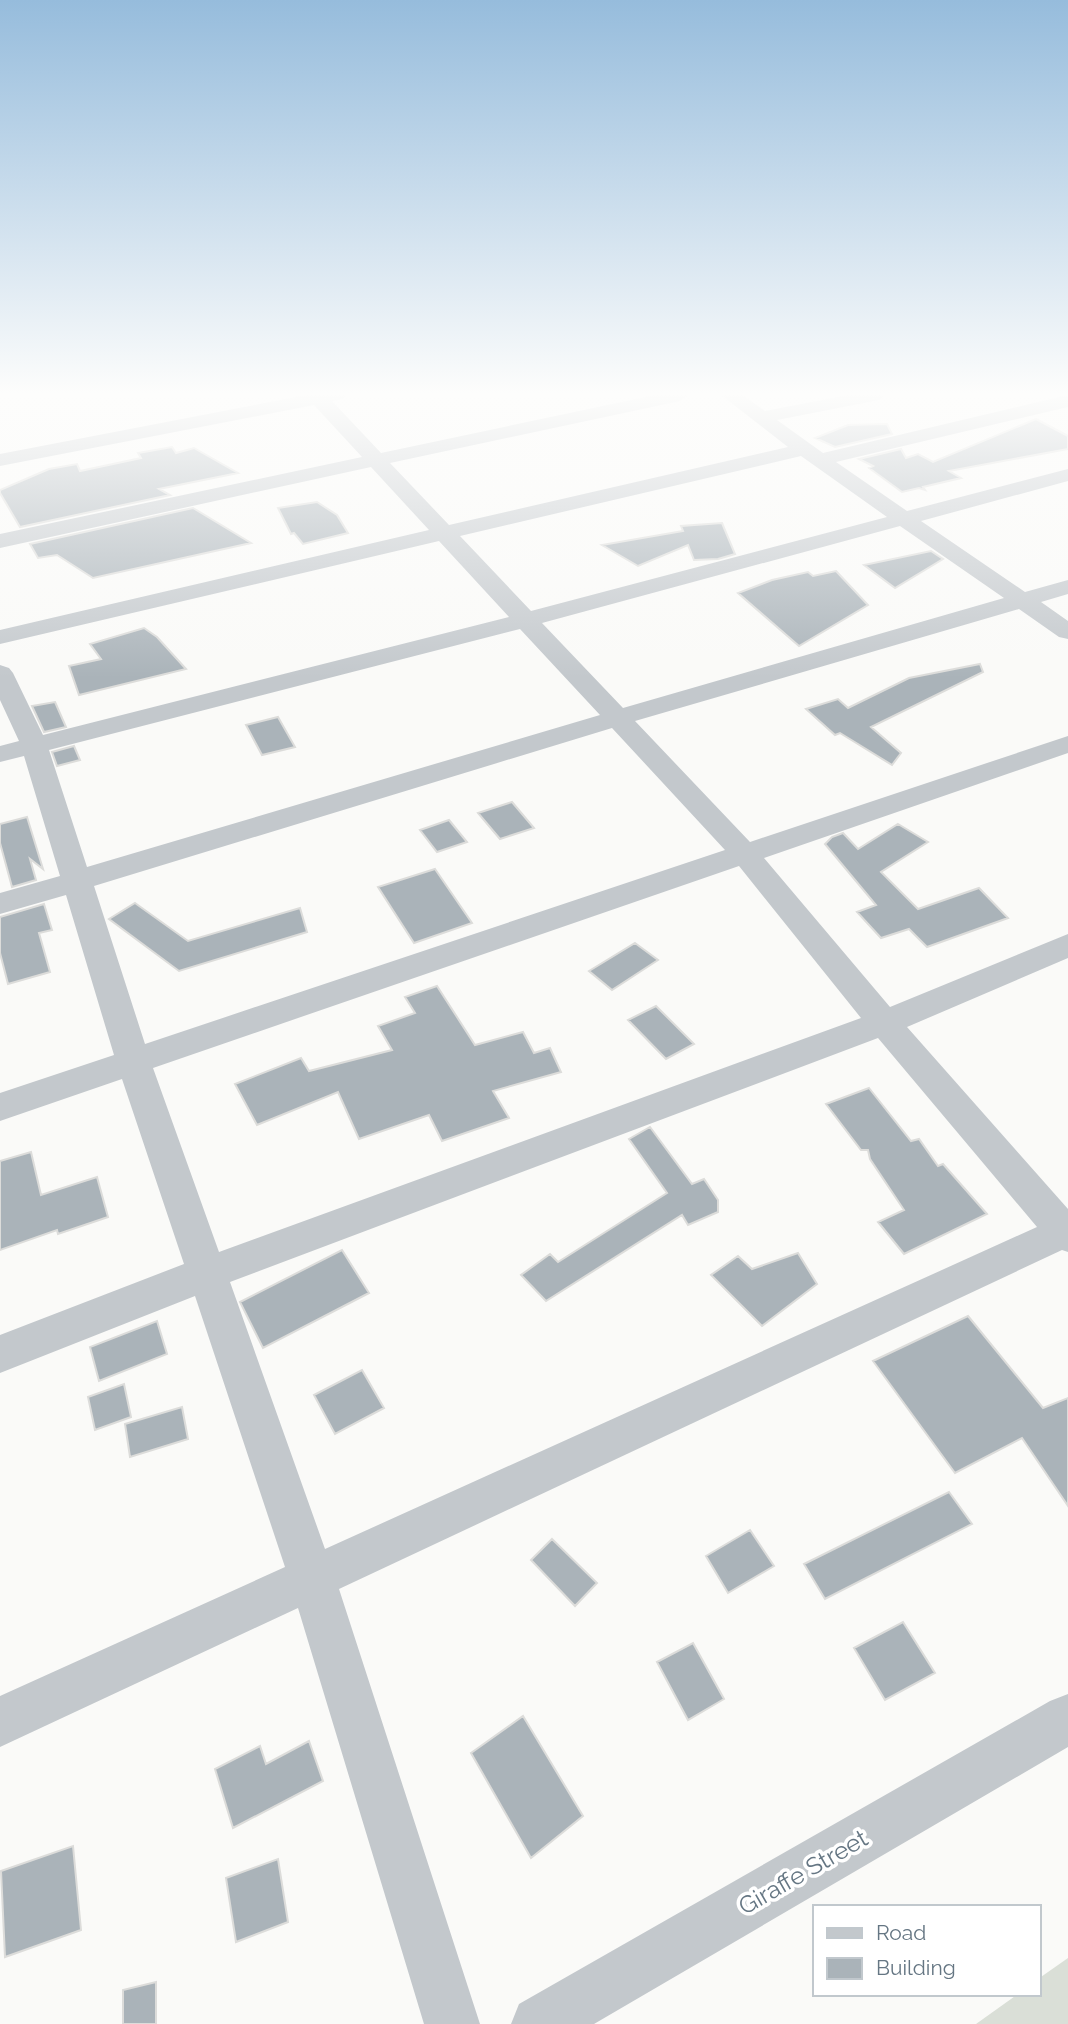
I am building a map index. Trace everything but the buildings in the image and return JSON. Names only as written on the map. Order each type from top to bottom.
[{"type":"street","points":[[0,541],[244,489]]},
{"type":"street","points":[[0,1722],[1067,1232],[884,1023],[745,854],[406,489]]},
{"type":"street","points":[[0,637],[446,532],[648,489]]},
{"type":"street","points":[[860,489],[1068,632]]},
{"type":"street","points":[[17,749],[525,620],[1013,489]]},
{"type":"street","points":[[0,904],[617,718],[1068,587]]},
{"type":"street","points":[[0,673],[17,749],[78,880],[134,1063],[313,1580],[452,2024]]},
{"type":"street","points":[[0,1107],[1068,744]]},
{"type":"street","points":[[0,1354],[207,1273],[884,1023],[1068,945]]},
{"type":"street","name":"Giraffe Street","points":[[539,2024],[1068,1719]]},
{"type":"shaded area","points":[[1068,1958],[1068,2024],[976,2024],[1015,1996],[1040,1996],[1040,1978]]}]
